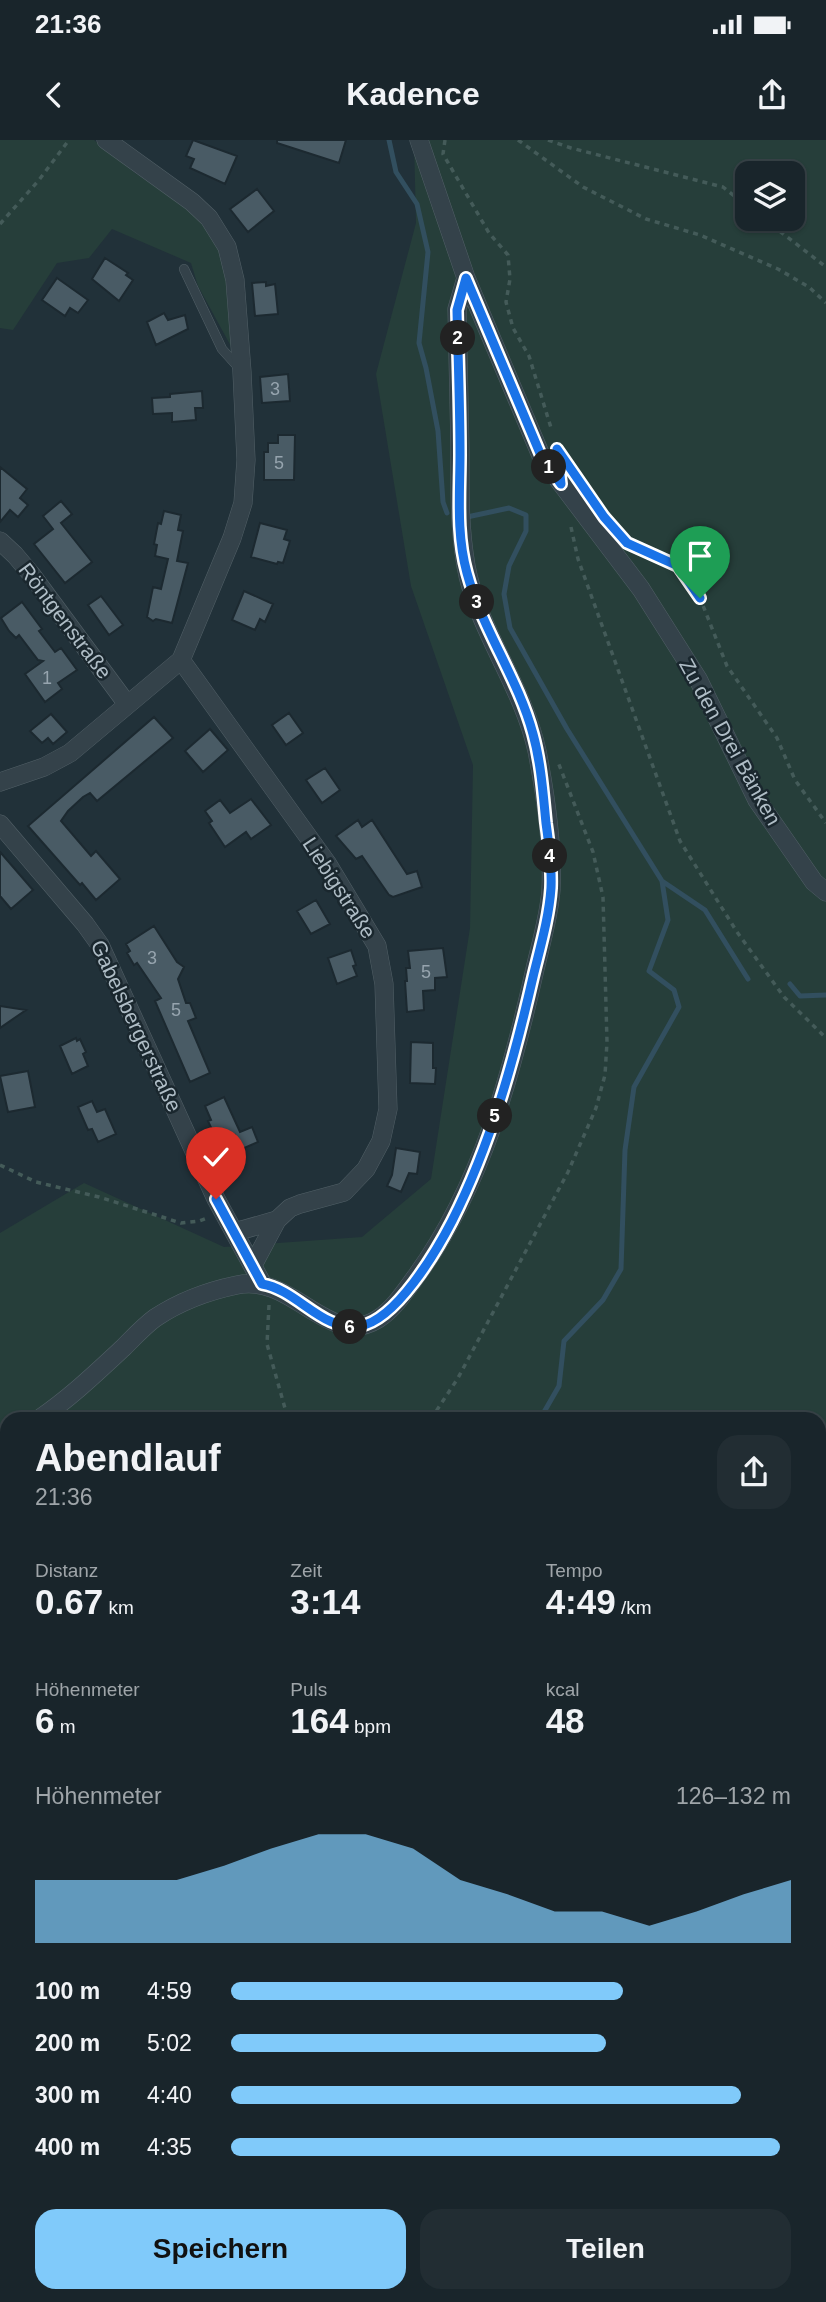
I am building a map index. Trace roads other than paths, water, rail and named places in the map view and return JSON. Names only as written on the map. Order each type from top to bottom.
[{"type":"street","points":[[0,782],[44,767],[70,753],[181,660],[232,538],[243,503],[246,460],[242,372],[235,280],[227,247],[209,218],[192,202],[106,140]]},
{"type":"street","name":"Zu den Drei Bänken","points":[[419,140],[466,278],[542,458],[641,589],[698,679],[757,800],[814,882],[826,892]]},
{"type":"street","points":[[50,1412],[67,1401],[154,1319],[186,1301],[210,1292],[246,1283],[266,1285],[291,1296],[326,1319],[348,1327],[365,1325],[380,1319],[410,1285],[449,1227],[488,1136],[510,1070],[551,891],[538,755],[528,718],[482,615],[467,572],[459,525],[457,310],[466,278]]},
{"type":"street","name":"Röntgenstraße","points":[[0,541],[31,574],[127,705]]},
{"type":"street","name":"Liebigstraße","points":[[181,660],[327,863],[377,946],[384,984],[388,1109],[382,1141],[366,1170],[344,1192],[300,1203],[277,1220],[253,1265]]},
{"type":"street","name":"Gabelsbergerstraße","points":[[0,824],[85,924],[100,946],[216,1199],[266,1285]]},
{"type":"street","name":"Liebigstraße","points":[[235,1232],[277,1220]]},
{"type":"lane","points":[[184,269],[222,349],[242,372]]},
{"type":"waterway","points":[[389,140],[396,172],[417,204],[428,252],[419,343],[438,431],[443,502],[447,513]]},
{"type":"waterway","points":[[467,517],[509,508],[526,515],[526,531],[509,566],[504,594],[510,628],[567,729],[662,881],[668,920],[649,971],[674,990],[679,1007],[634,1087],[625,1150],[621,1269],[603,1300],[564,1341],[559,1386],[544,1412]]},
{"type":"waterway","points":[[662,881],[705,910],[748,979]]},
{"type":"waterway","points":[[790,984],[800,996],[826,995]]}]
